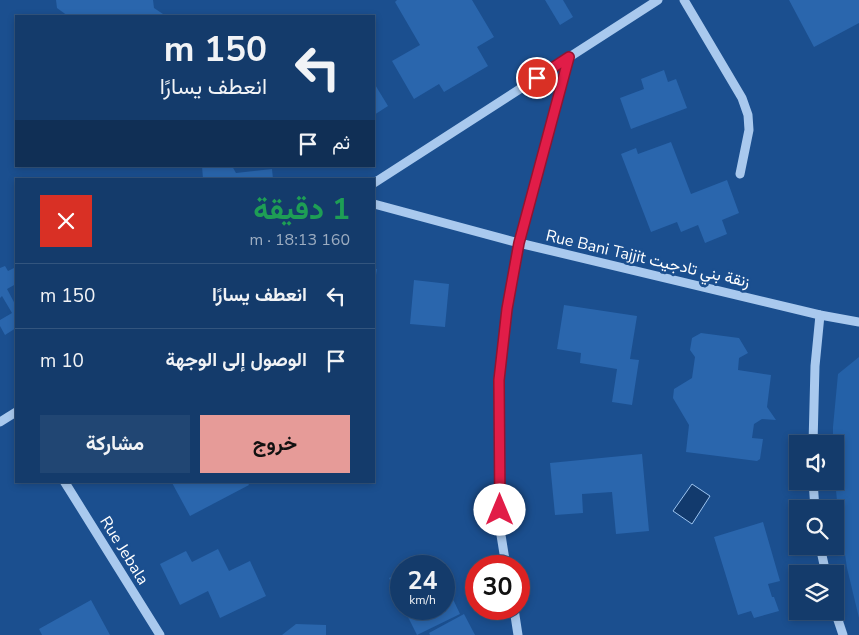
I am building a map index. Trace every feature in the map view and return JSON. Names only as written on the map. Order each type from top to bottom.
[{"type":"street","points":[[375,182],[658,0]]},
{"type":"street","points":[[684,0],[742,98],[748,114],[749,130],[740,174]]},
{"type":"street","points":[[504,555],[500,529],[499,380],[507,309],[519,243],[569,57]]},
{"type":"street","name":"Rue Bani Tajjit زنقة بني تادجيت","points":[[375,204],[519,243],[820,315],[859,322]]},
{"type":"street","points":[[813,435],[815,366],[820,315]]},
{"type":"street","points":[[0,422],[15,413]]},
{"type":"street","name":"Rue Jebala","points":[[65,483],[160,635]]},
{"type":"street","points":[[516,620],[518,635]]},
{"type":"street","points":[[838,620],[843,635]]},
{"type":"shaded area","points":[[859,357],[859,618],[844,548],[844,500],[837,500],[836,490],[844,490],[844,435],[833,435],[838,374]]},
{"type":"shaded area","points":[[692,484],[710,496],[692,524],[673,511]]},
{"type":"building","points":[[56,0],[153,0],[154,8],[164,15],[67,15],[57,8]]},
{"type":"building","points":[[397,0],[472,0],[494,37],[477,47],[488,66],[444,92],[439,84],[414,99],[392,61],[420,45],[395,2]]},
{"type":"building","points":[[545,0],[563,0],[573,17],[560,25]]},
{"type":"building","points":[[789,0],[859,0],[859,23],[814,47]]},
{"type":"building","points":[[664,70],[668,82],[676,79],[687,108],[631,129],[620,98],[644,89],[641,79]]},
{"type":"building","points":[[375,85],[388,106],[375,114]]},
{"type":"building","points":[[671,142],[691,194],[727,180],[739,213],[722,220],[727,234],[705,243],[698,225],[681,232],[677,222],[651,232],[621,154],[636,148],[638,154]]},
{"type":"building","points":[[202,167],[233,167],[236,173],[272,169],[273,178],[203,178]]},
{"type":"building","points":[[5,266],[8,271],[15,268],[15,285],[7,289],[15,304],[15,329],[5,335],[0,326],[0,320],[12,313],[2,296],[0,298],[0,268]]},
{"type":"building","points":[[414,280],[449,284],[445,327],[410,324]]},
{"type":"building","points":[[564,305],[637,316],[630,359],[639,360],[632,405],[612,402],[617,369],[580,363],[581,353],[557,349]]},
{"type":"building","points":[[701,333],[739,338],[748,353],[739,358],[738,370],[771,375],[767,407],[776,420],[762,419],[754,424],[752,438],[763,439],[760,459],[757,461],[686,452],[689,425],[673,398],[674,389],[692,378],[695,357],[690,350],[692,338]]},
{"type":"building","points":[[642,454],[649,531],[616,534],[612,492],[582,494],[583,513],[555,515],[550,463]]},
{"type":"building","points":[[172,483],[248,483],[249,485],[190,516]]},
{"type":"building","points":[[763,522],[780,581],[768,584],[779,611],[754,618],[751,611],[738,615],[714,537]]},
{"type":"building","points":[[218,549],[229,571],[250,561],[266,596],[220,618],[208,591],[180,605],[160,564],[186,551],[192,562]]},
{"type":"building","points":[[91,600],[110,635],[42,635],[39,629]]},
{"type":"building","points":[[455,603],[460,614],[455,616]]},
{"type":"building","points":[[464,614],[465,620],[467,620],[475,635],[430,635],[429,633]]},
{"type":"building","points":[[410,620],[448,620],[417,635]]},
{"type":"building","points":[[296,624],[326,625],[326,635],[282,635]]},
{"type":"route","points":[[500,510],[499,380],[507,309],[519,243],[569,57],[537,78]]}]
